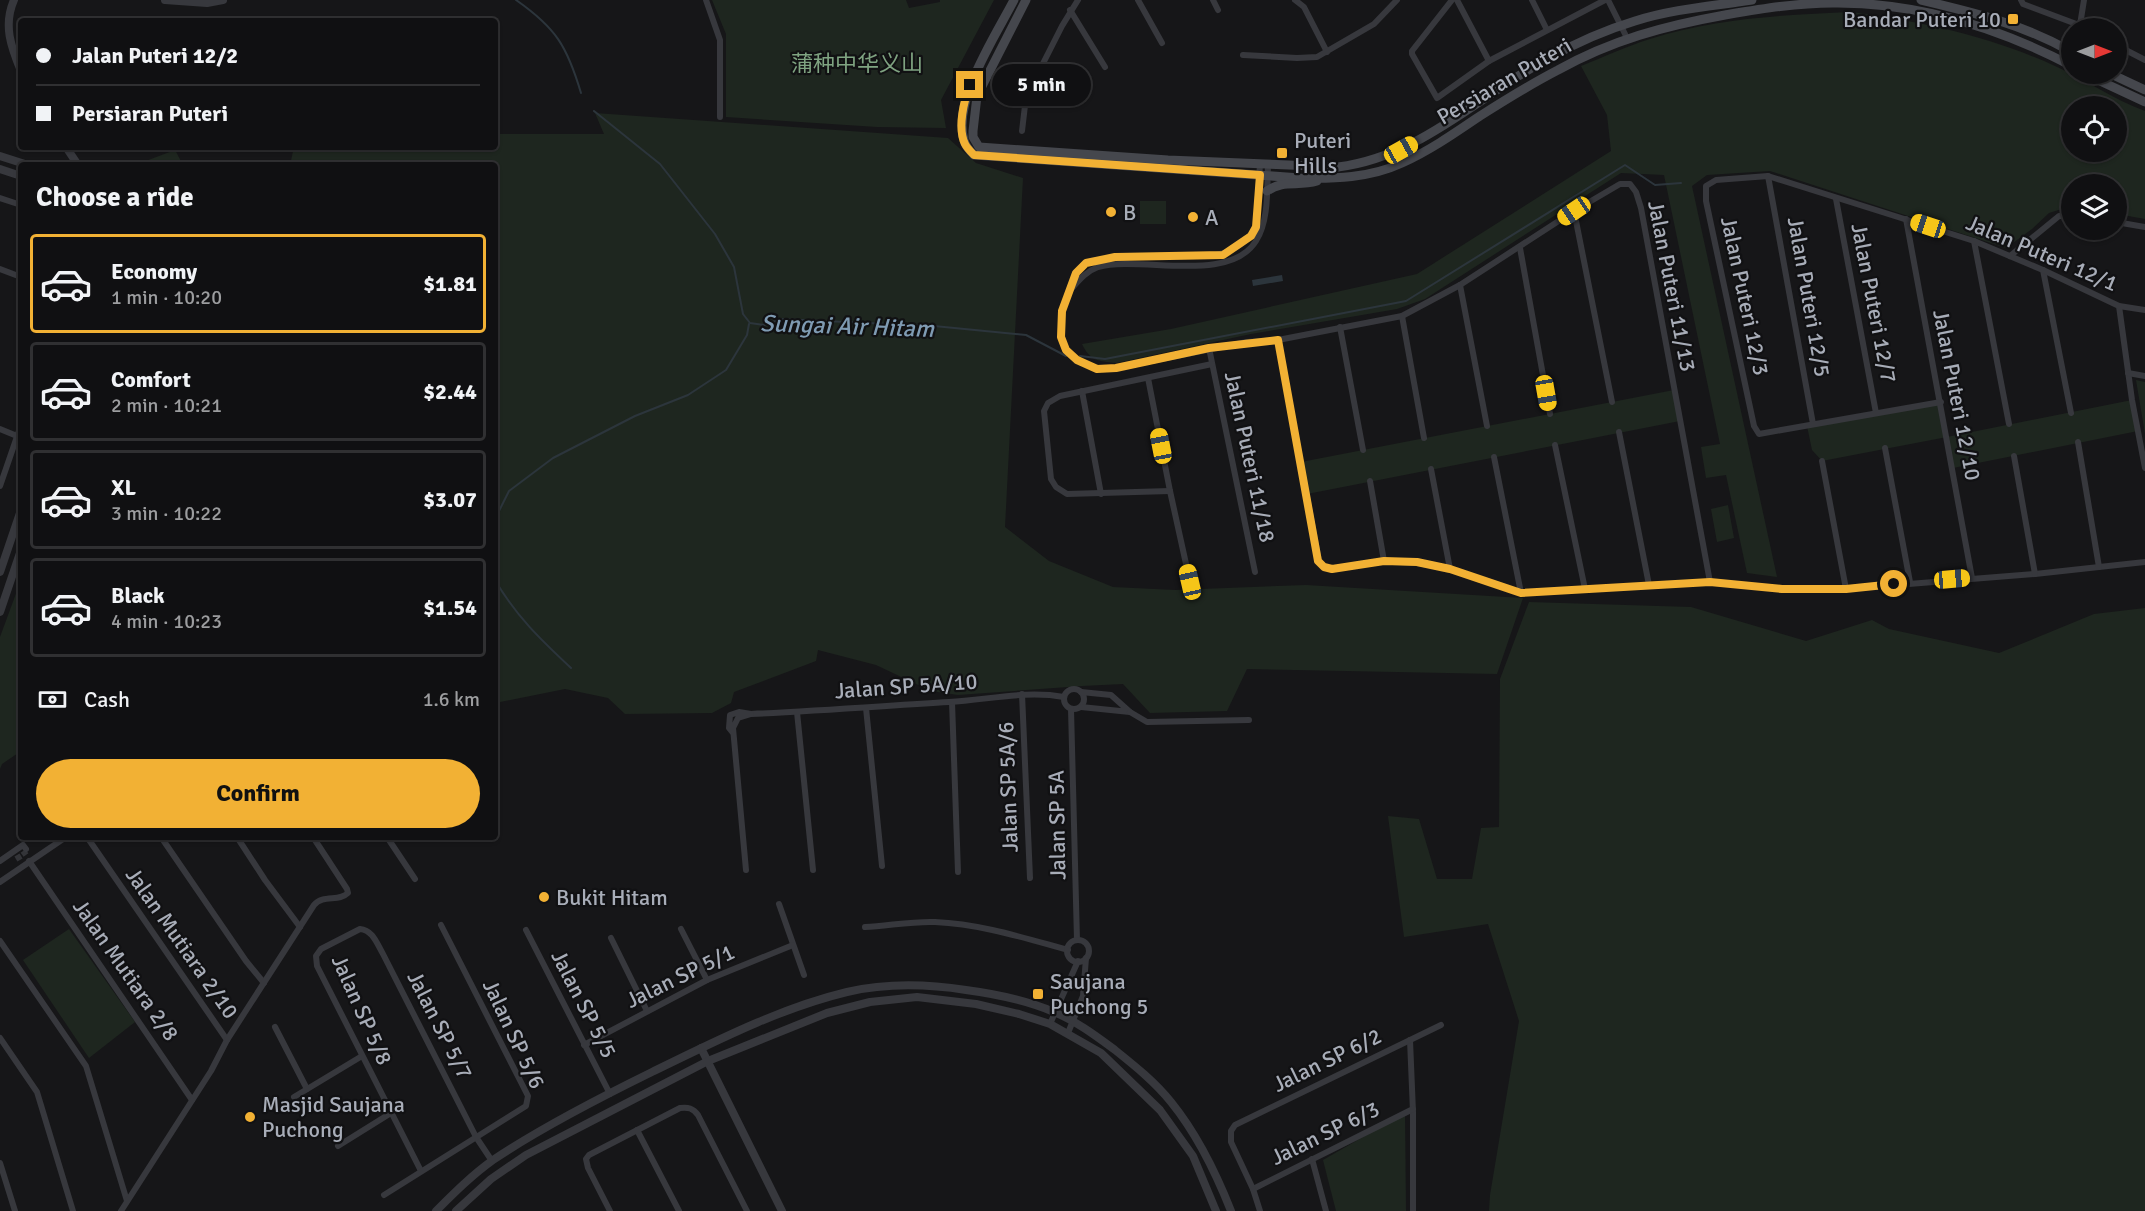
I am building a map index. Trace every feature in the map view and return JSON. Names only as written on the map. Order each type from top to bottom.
[{"type":"main road","name":"Persiaran Puteri","points":[[1014,0],[966,94],[964,142],[974,155],[1325,179],[1353,176],[1401,164],[1558,70],[1627,38],[1706,18],[1785,6],[1835,3],[1903,8],[2003,35],[2061,61]]},
{"type":"main road","name":"Persiaran Puteri","points":[[1026,0],[977,96],[973,137],[979,147],[1338,167],[1358,165],[1383,158],[1427,136],[1546,59],[1577,44],[1622,26],[1663,14],[1720,2],[1752,0]]},
{"type":"main road","points":[[1920,0],[1943,17]]},
{"type":"main road","points":[[1903,8],[1920,0],[1979,13],[2012,23],[2061,47]]},
{"type":"main road","points":[[2127,82],[2145,90]]},
{"type":"main road","points":[[2106,84],[2145,102]]},
{"type":"main road","points":[[1266,191],[1276,184],[1306,184],[1325,179]]},
{"type":"street","points":[[14,0],[7,22],[9,37],[18,62]]},
{"type":"street","points":[[165,0],[207,3],[223,0]]},
{"type":"street","points":[[706,0],[720,40],[720,117]]},
{"type":"street","points":[[1022,131],[1026,97],[1070,10],[1078,0]]},
{"type":"street","points":[[1138,0],[1162,43]]},
{"type":"street","points":[[1213,0],[1218,10]]},
{"type":"street","points":[[1295,0],[1304,7],[1327,52]]},
{"type":"street","points":[[1244,55],[1317,57],[1374,24],[1397,0]]},
{"type":"street","points":[[1452,0],[1412,51],[1437,98],[1489,61],[1606,0],[1627,38]]},
{"type":"street","points":[[1457,0],[1489,61]]},
{"type":"street","points":[[1532,0],[1547,30]]},
{"type":"street","points":[[2081,18],[2084,0]]},
{"type":"street","points":[[2021,1],[2063,18]]},
{"type":"street","points":[[1070,10],[1105,67]]},
{"type":"street","points":[[2127,50],[2145,58]]},
{"type":"street","points":[[0,156],[19,162]]},
{"type":"street","points":[[1071,290],[1084,275],[1097,268],[1144,264],[1201,266],[1230,262],[1242,255],[1256,242],[1262,227],[1266,191],[1264,164]]},
{"type":"street","points":[[0,169],[18,175]]},
{"type":"street","points":[[1264,175],[1256,227],[1251,236],[1223,255],[1137,256],[1100,259],[1086,263],[1076,273],[1062,311],[1061,337],[1066,350],[1077,360],[1097,369],[1116,368],[1209,348],[1278,340],[1402,316],[1460,285],[1574,211],[1612,402]]},
{"type":"street","name":"Jalan Puteri 12/1","points":[[1716,180],[1768,176],[1974,241],[2119,306],[2145,310]]},
{"type":"street","name":"Jalan Puteri 12/5","points":[[1768,176],[1813,424]]},
{"type":"street","name":"Jalan Puteri 12/3","points":[[1716,180],[1706,186],[1706,201],[1754,426],[1759,434],[1813,424]]},
{"type":"street","name":"Jalan Puteri 11/13","points":[[1574,211],[1620,184],[1630,184],[1636,192],[1641,208],[1710,582]]},
{"type":"street","points":[[0,198],[18,204]]},
{"type":"street","name":"Jalan Puteri 12/7","points":[[1836,199],[1876,413]]},
{"type":"street","points":[[2010,256],[2061,216]]},
{"type":"street","name":"Jalan Puteri 12/10","points":[[1906,219],[1972,578]]},
{"type":"street","points":[[2127,224],[2145,227]]},
{"type":"street","points":[[1974,241],[2009,424]]},
{"type":"street","points":[[1520,248],[1550,414]]},
{"type":"street","points":[[0,278],[1,270],[18,276]]},
{"type":"street","points":[[2043,270],[2071,413]]},
{"type":"street","points":[[1460,285],[1487,426]]},
{"type":"street","points":[[2119,306],[2145,468]]},
{"type":"street","points":[[1402,316],[1424,438]]},
{"type":"street","points":[[1340,327],[1363,450]]},
{"type":"street","points":[[1278,340],[1318,561],[1324,567],[1332,569],[1384,561],[1417,562],[1450,569],[1521,593],[1710,582],[1782,589],[1846,589],[1910,582],[2036,574],[2145,561]]},
{"type":"street","name":"Jalan Puteri 11/18","points":[[1209,348],[1255,572]]},
{"type":"street","points":[[1170,491],[1067,494],[1056,487],[1051,479],[1044,411],[1048,403],[1060,396],[1212,364]]},
{"type":"street","points":[[2128,373],[2145,376]]},
{"type":"street","points":[[1148,378],[1190,582]]},
{"type":"street","points":[[1082,391],[1101,494]]},
{"type":"street","points":[[1813,424],[1941,402]]},
{"type":"street","points":[[0,429],[18,436],[0,486]]},
{"type":"street","points":[[1619,432],[1649,585]]},
{"type":"street","points":[[2078,442],[2099,567]]},
{"type":"street","points":[[1555,445],[1585,590]]},
{"type":"street","points":[[1885,448],[1910,582]]},
{"type":"street","points":[[2014,456],[2036,574]]},
{"type":"street","points":[[1494,457],[1521,593]]},
{"type":"street","points":[[1822,461],[1846,589]]},
{"type":"street","points":[[1431,470],[1450,569]]},
{"type":"street","points":[[1370,482],[1384,561]]},
{"type":"street","points":[[0,572],[18,519]]},
{"type":"street","points":[[0,612],[18,559]]},
{"type":"street","points":[[1130,712],[1081,706],[1071,709],[1065,703],[1064,697],[1069,690],[1075,689],[1081,692],[1111,695],[1130,712],[1147,722],[1249,720]]},
{"type":"street","points":[[1081,692],[1084,698],[1081,706]]},
{"type":"street","name":"Jalan SP 5A/10","points":[[746,870],[733,733],[729,728],[730,715],[739,712],[751,714],[797,712],[952,702],[1022,694],[1064,697]]},
{"type":"street","name":"Jalan SP 5A/6","points":[[1022,694],[1030,878]]},
{"type":"street","points":[[952,702],[958,872]]},
{"type":"street","points":[[866,708],[882,866]]},
{"type":"street","name":"Jalan SP 5A","points":[[1071,709],[1077,940],[1083,941],[1088,946],[1089,952],[1086,958]]},
{"type":"street","points":[[797,712],[813,870]]},
{"type":"street","points":[[0,861],[22,856],[59,840]]},
{"type":"street","name":"Jalan Mutiara 2/10","points":[[89,840],[227,1040]]},
{"type":"street","points":[[163,840],[246,961],[264,983]]},
{"type":"street","points":[[239,840],[300,927]]},
{"type":"street","points":[[121,1211],[317,901],[346,896],[348,889],[315,840]]},
{"type":"street","points":[[389,840],[415,879]]},
{"type":"street","points":[[0,882],[22,856]]},
{"type":"street","name":"Jalan Mutiara 2/8","points":[[22,856],[192,1100]]},
{"type":"street","points":[[778,904],[804,975]]},
{"type":"street","points":[[865,927],[917,923],[958,924],[986,928],[1068,950]]},
{"type":"street","name":"Jalan SP 5/6","points":[[384,1195],[526,1106],[528,1096],[441,925]]},
{"type":"street","name":"Jalan SP 5/7","points":[[342,938],[360,929],[371,933],[476,1137],[492,1161]]},
{"type":"street","points":[[681,929],[707,980]]},
{"type":"street","name":"Jalan SP 5/5","points":[[526,930],[610,1094]]},
{"type":"street","name":"Jalan SP 5/8","points":[[342,938],[321,949],[316,956],[317,966],[421,1171]]},
{"type":"street","points":[[611,938],[647,1011]]},
{"type":"street","points":[[1077,940],[1071,943],[1068,950],[1071,959],[1078,962]]},
{"type":"street","points":[[0,941],[86,1066],[127,1201]]},
{"type":"street","name":"Jalan SP 5/1","points":[[584,1045],[707,980],[793,945]]},
{"type":"street","points":[[1050,1024],[1078,962],[1086,958]]},
{"type":"street","points":[[1068,1033],[1083,996],[1086,958]]},
{"type":"street","points":[[436,1211],[465,1182],[520,1143],[701,1048],[751,1026],[846,992],[868,988],[928,985],[1022,1001],[1055,1012],[1100,1038],[1138,1068],[1171,1102],[1218,1176],[1230,1211]]},
{"type":"street","points":[[456,1211],[491,1179],[526,1155],[708,1061],[827,1013],[870,1002],[935,998],[976,1004],[1050,1024],[1101,1053],[1160,1110],[1193,1156],[1216,1211]]},
{"type":"street","name":"Jalan SP 6/2","points":[[1253,1188],[1231,1142],[1231,1131],[1235,1125],[1441,1025]]},
{"type":"street","points":[[275,1027],[307,1089]]},
{"type":"street","points":[[0,1038],[37,1092],[73,1211]]},
{"type":"street","points":[[1410,1040],[1413,1211]]},
{"type":"street","points":[[701,1048],[783,1211]]},
{"type":"street","points":[[294,1097],[362,1056]]},
{"type":"street","points":[[610,1211],[588,1168],[586,1159],[592,1152],[685,1107],[694,1110],[747,1211]]},
{"type":"street","name":"Jalan SP 6/3","points":[[1253,1188],[1413,1109]]},
{"type":"street","points":[[338,1146],[391,1113]]},
{"type":"street","points":[[637,1130],[679,1211]]},
{"type":"street","points":[[1312,1159],[1326,1211]]},
{"type":"street","points":[[0,1163],[15,1211]]},
{"type":"street","points":[[1253,1188],[1260,1211]]},
{"type":"green space","name":"蒲种中华义山","points":[[712,0],[906,0],[909,8],[940,2],[940,0],[994,0],[941,100],[946,128],[877,127],[726,117],[726,34]]},
{"type":"green space","points":[[1852,12],[1981,38],[2061,69],[2061,84],[2091,84],[2113,96],[2061,96],[2061,162],[2127,162],[2127,103],[2145,111],[2145,219],[2127,216],[2127,174],[2061,174],[2061,209],[2049,213],[2006,248],[1770,171],[1707,175],[1692,186],[1777,577],[1747,573],[1726,475],[1706,478],[1701,447],[1720,444],[1664,175],[1621,173],[1425,299],[1397,309],[1251,334],[1116,363],[1095,359],[1088,354],[1082,344],[1171,329],[1417,274],[1611,151],[1607,115],[1581,66],[1641,42],[1675,32],[1699,26],[1775,16]]},
{"type":"green space","points":[[595,113],[948,138],[976,163],[1023,178],[1005,527],[1049,561],[1113,587],[1175,590],[1306,585],[1523,598],[1497,674],[1247,669],[1227,711],[1150,713],[1123,684],[958,695],[931,691],[876,665],[818,650],[816,661],[734,692],[731,703],[712,713],[625,714],[608,698],[565,689],[498,702],[498,162],[291,162],[293,150],[498,150],[498,134],[604,134]]},
{"type":"green space","points":[[175,150],[181,162],[143,162]]},
{"type":"green space","points":[[1140,201],[1166,201],[1166,224],[1140,224]]},
{"type":"green space","points":[[2136,380],[2145,382],[2145,434]]},
{"type":"green space","points":[[1674,390],[1680,421],[1307,494],[1301,462]]},
{"type":"green space","points":[[2132,400],[2138,431],[1953,468],[1947,437]]},
{"type":"green space","points":[[1941,402],[1947,437],[1822,461],[1812,450],[1807,426]]},
{"type":"green space","points":[[1728,505],[1734,538],[1717,542],[1711,509]]},
{"type":"green space","points":[[18,588],[18,753],[2,764],[0,769],[0,637]]},
{"type":"green space","points":[[1529,602],[1691,607],[1806,641],[1872,620],[1889,629],[1999,653],[2094,614],[2145,608],[2145,1211],[1489,1211],[1519,1021],[1488,924],[1404,937],[1388,816],[1419,819],[1437,879],[1472,879],[1481,828],[1499,827],[1500,679]]},
{"type":"green space","points":[[69,929],[135,1022],[89,1058],[23,960]]},
{"type":"green space","points":[[1405,1113],[1406,1211],[1336,1211],[1323,1160]]},
{"type":"shaded area","points":[[1282,275],[1283,281],[1253,286],[1252,280]]},
{"type":"waterway","name":"Sungai Air Hitam","points":[[516,0],[541,20],[558,39],[571,63],[581,93]]},
{"type":"waterway","name":"Sungai Air Hitam","points":[[594,111],[660,164],[715,234],[734,267],[743,314],[750,323],[764,325],[781,319],[934,326],[1026,335],[1066,356]]},
{"type":"waterway","name":"Sungai Air Hitam","points":[[1080,356],[1105,359],[1406,301],[1625,165],[1655,185],[1681,183]]},
{"type":"waterway","points":[[498,513],[509,491],[553,458],[635,416],[688,395],[726,370],[747,335],[749,324]]},
{"type":"waterway","points":[[498,585],[529,627],[571,668]]},
{"type":"tunnel","points":[[23,851],[26,855]]},
{"type":"tunnel","points":[[17,855],[20,860]]},
{"type":"place","name":"Bandar Puteri 10","points":[[2013,19]]},
{"type":"place","name":"Puteri Hills","points":[[1282,153]]},
{"type":"place","name":"B","points":[[1111,212]]},
{"type":"place","name":"A","points":[[1193,217]]},
{"type":"place","name":"Bukit Hitam","points":[[544,897]]},
{"type":"place","name":"Saujana Puchong 5","points":[[1038,994]]},
{"type":"place","name":"Masjid Saujana Puchong","points":[[250,1117]]},
{"type":"route","points":[[970,85],[966,94],[963,134],[964,142],[974,155],[991,158],[1260,175],[1256,227],[1251,236],[1223,255],[1115,257],[1086,263],[1076,273],[1062,311],[1061,337],[1066,350],[1077,360],[1097,369],[1116,368],[1209,348],[1278,340],[1318,561],[1324,567],[1332,569],[1384,561],[1417,562],[1450,569],[1521,593],[1710,582],[1782,589],[1846,589],[1894,584]]}]
